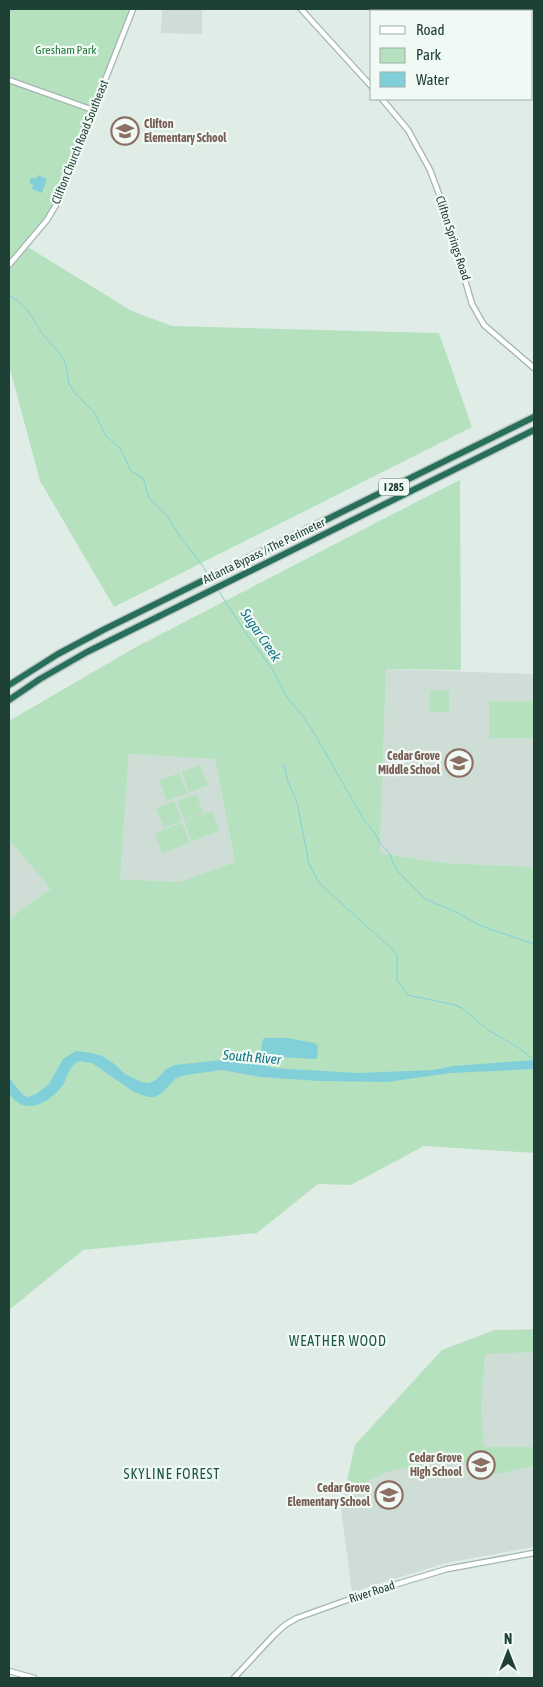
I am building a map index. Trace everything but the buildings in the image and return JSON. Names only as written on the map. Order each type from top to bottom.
[{"type":"highway","name":"Atlanta Bypass / The Perimeter","points":[[9,685],[58,654],[120,622],[534,417]]},
{"type":"highway","name":"Atlanta Bypass / The Perimeter","points":[[9,700],[58,668],[126,631],[534,430]]},
{"type":"street","name":"Clifton Church Road Southeast","points":[[9,265],[47,220],[56,205],[133,9]]},
{"type":"street","points":[[302,9],[370,85]]},
{"type":"street","points":[[9,80],[93,110]]},
{"type":"street","name":"Clifton Springs Road","points":[[383,100],[408,130],[430,170],[442,202],[472,304],[478,317],[484,325],[534,368]]},
{"type":"street","name":"River Road","points":[[234,1678],[274,1635],[297,1618],[388,1586],[447,1569],[534,1553]]},
{"type":"street","points":[[9,1671],[34,1678]]},
{"type":"shaded area","points":[[162,9],[202,9],[202,34],[161,33]]},
{"type":"shaded area","name":"Cedar Grove Middle School","points":[[386,669],[534,674],[534,867],[445,863],[380,853]]},
{"type":"shaded area","points":[[129,754],[215,759],[235,862],[179,882],[120,879]]},
{"type":"shaded area","points":[[9,840],[52,890],[22,909],[9,921]]},
{"type":"shaded area","name":"Cedar Grove High School","points":[[534,1329],[534,1547],[446,1563],[352,1592],[341,1508],[355,1445],[442,1350],[494,1330]]},
{"type":"green space","name":"Gresham Park","points":[[9,9],[134,9],[53,212],[26,246],[132,311],[172,326],[439,333],[472,427],[114,607],[40,481],[9,365]]},
{"type":"green space","points":[[460,480],[461,670],[386,669],[380,853],[445,863],[534,867],[534,1153],[424,1146],[351,1185],[318,1184],[257,1233],[83,1250],[9,1310],[9,921],[22,909],[51,889],[9,840],[9,721],[136,647]],"holes":[[[129,754],[215,759],[235,862],[179,882],[120,879]]]},
{"type":"green space","points":[[430,690],[449,691],[449,712],[429,712]]},
{"type":"green space","points":[[489,701],[534,701],[534,738],[489,738]]},
{"type":"green space","points":[[200,765],[208,785],[189,793],[182,772]]},
{"type":"green space","points":[[179,773],[187,793],[167,801],[159,781]]},
{"type":"green space","points":[[196,794],[203,813],[184,820],[177,801]]},
{"type":"green space","points":[[174,801],[182,821],[164,828],[156,808]]},
{"type":"green space","points":[[212,811],[219,831],[192,841],[184,821]]},
{"type":"green space","points":[[182,823],[190,843],[162,853],[155,833]]},
{"type":"green space","points":[[496,1330],[534,1330],[534,1352],[485,1354],[481,1405],[484,1447],[534,1447],[534,1466],[485,1476],[472,1474],[461,1458],[386,1472],[358,1486],[347,1482],[355,1445],[442,1350]]},
{"type":"water","points":[[38,175],[47,179],[42,193],[32,189],[33,185],[29,183],[31,177],[36,179]]},
{"type":"water","points":[[287,1038],[315,1043],[318,1046],[317,1058],[264,1056],[261,1051],[263,1039]]},
{"type":"water","name":"South River","points":[[76,1051],[102,1056],[125,1074],[141,1082],[149,1083],[156,1080],[166,1069],[175,1065],[231,1059],[259,1063],[273,1068],[357,1073],[434,1070],[452,1066],[534,1060],[534,1069],[451,1073],[387,1082],[319,1081],[260,1077],[222,1070],[176,1078],[162,1093],[154,1097],[148,1097],[134,1092],[92,1063],[79,1061],[71,1068],[56,1094],[44,1102],[30,1106],[23,1105],[16,1101],[9,1093],[9,1078],[23,1095],[28,1097],[36,1094],[49,1084],[63,1059]]},
{"type":"waterway","name":"Sugar Creek","points":[[9,296],[26,308],[45,337],[61,355],[66,365],[69,384],[95,413],[105,435],[120,448],[131,471],[143,478],[149,498],[168,517],[182,540],[208,574]]},
{"type":"waterway","name":"Sugar Creek","points":[[218,590],[247,635],[273,670],[285,694],[310,726],[364,820],[390,854],[398,872],[425,899],[456,912],[481,926],[534,944]]},
{"type":"waterway","points":[[284,765],[288,782],[297,802],[309,864],[319,883],[397,955],[397,980],[408,995],[462,1008],[488,1030],[519,1048],[534,1060]]},
{"type":"place","name":"Clifton Elementary School","points":[[125,131]]},
{"type":"place","name":"Cedar Grove Middle School","points":[[459,763]]},
{"type":"place","name":"Cedar Grove High School","points":[[481,1465]]},
{"type":"place","name":"Cedar Grove Elementary School","points":[[389,1495]]},
{"type":"district","name":"WEATHER WOOD","points":[[338,1341]]},
{"type":"district","name":"SKYLINE FOREST","points":[[172,1474]]}]
